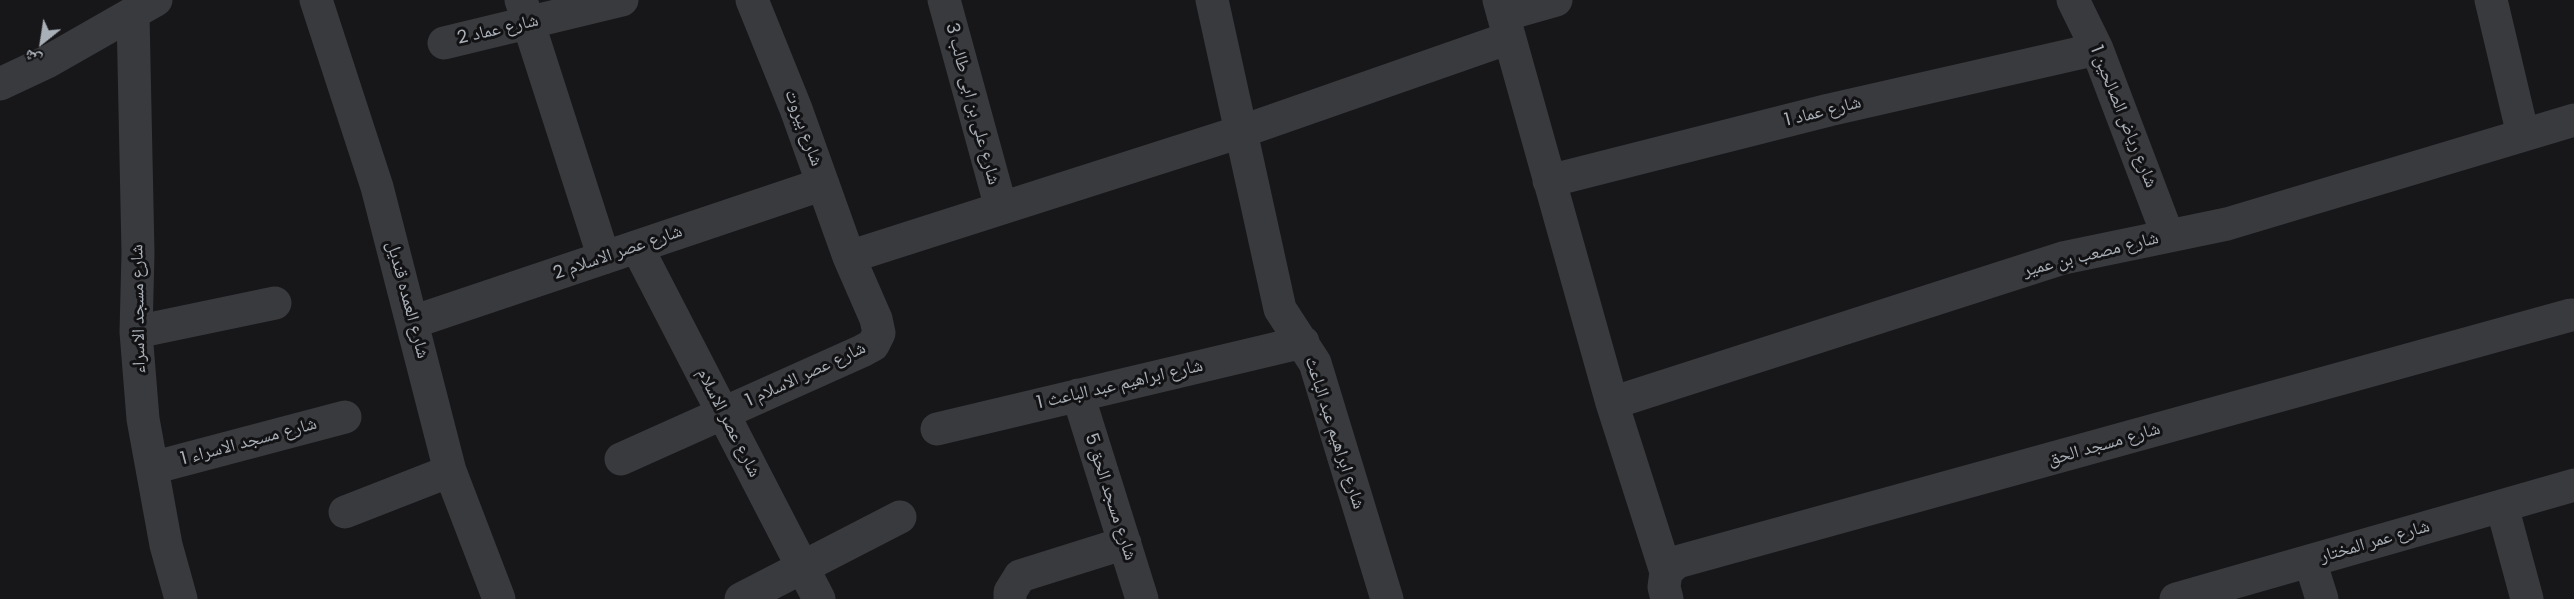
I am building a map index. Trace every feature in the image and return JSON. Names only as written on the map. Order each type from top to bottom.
[{"type":"street","name":"شارع العمده قنديل","points":[[316,0],[377,187],[450,471],[499,599]]},
{"type":"street","name":"شارع عماد 2","points":[[444,43],[524,12],[622,0]]},
{"type":"street","name":"شارع بيروت","points":[[752,0],[849,257]]},
{"type":"street","name":"شارع على بن ابى طالب 3","points":[[944,0],[1000,208]]},
{"type":"street","name":"شارع ابراهيم عبد الباعث","points":[[1212,0],[1280,309],[1315,363],[1387,599]]},
{"type":"street","points":[[849,257],[1240,132],[1504,18],[1556,0]]},
{"type":"street","name":"شارع رياض الصالحين 1","points":[[2073,0],[2097,49],[2168,236]]},
{"type":"street","points":[[2491,0],[2523,135]]},
{"type":"street","points":[[0,84],[49,62],[145,7]]},
{"type":"street","name":"شارع مسجد الاسراء","points":[[145,7],[136,332],[143,419],[166,545],[181,599]]},
{"type":"street","points":[[524,12],[603,258]]},
{"type":"street","points":[[1504,18],[1666,586]]},
{"type":"street","name":"شارع عماد 1","points":[[1550,181],[1829,110],[2097,49]]},
{"type":"street","name":"شارع مصعب بن عمير","points":[[1612,403],[2063,258],[2227,224],[2574,120]]},
{"type":"street","name":"شارع عصر الاسلام 2","points":[[413,322],[823,184]]},
{"type":"street","name":"شارع عصر الاسلام","points":[[637,247],[819,599]]},
{"type":"street","name":"شارع عصر الاسلام 1","points":[[621,459],[873,345],[879,333],[876,320],[849,257]]},
{"type":"street","points":[[136,332],[275,303]]},
{"type":"street","name":"شارع مسجد الحق","points":[[1666,586],[1677,562],[2571,315]]},
{"type":"street","name":"شارع ابراهيم عبد الباعث 1","points":[[937,429],[1302,342]]},
{"type":"street","name":"شارع مسجد الحق 5","points":[[1078,395],[1142,599]]},
{"type":"street","name":"شارع مسجد الاسراء 1","points":[[152,468],[345,417]]},
{"type":"street","points":[[345,512],[450,471]]},
{"type":"street","name":"شارع عمر المختار","points":[[2176,599],[2574,485]]},
{"type":"street","points":[[2502,506],[2527,599]]},
{"type":"street","points":[[741,599],[900,517]]},
{"type":"street","points":[[1010,599],[1010,592],[1020,576],[1125,543]]},
{"type":"street","points":[[2310,561],[2322,599]]}]
